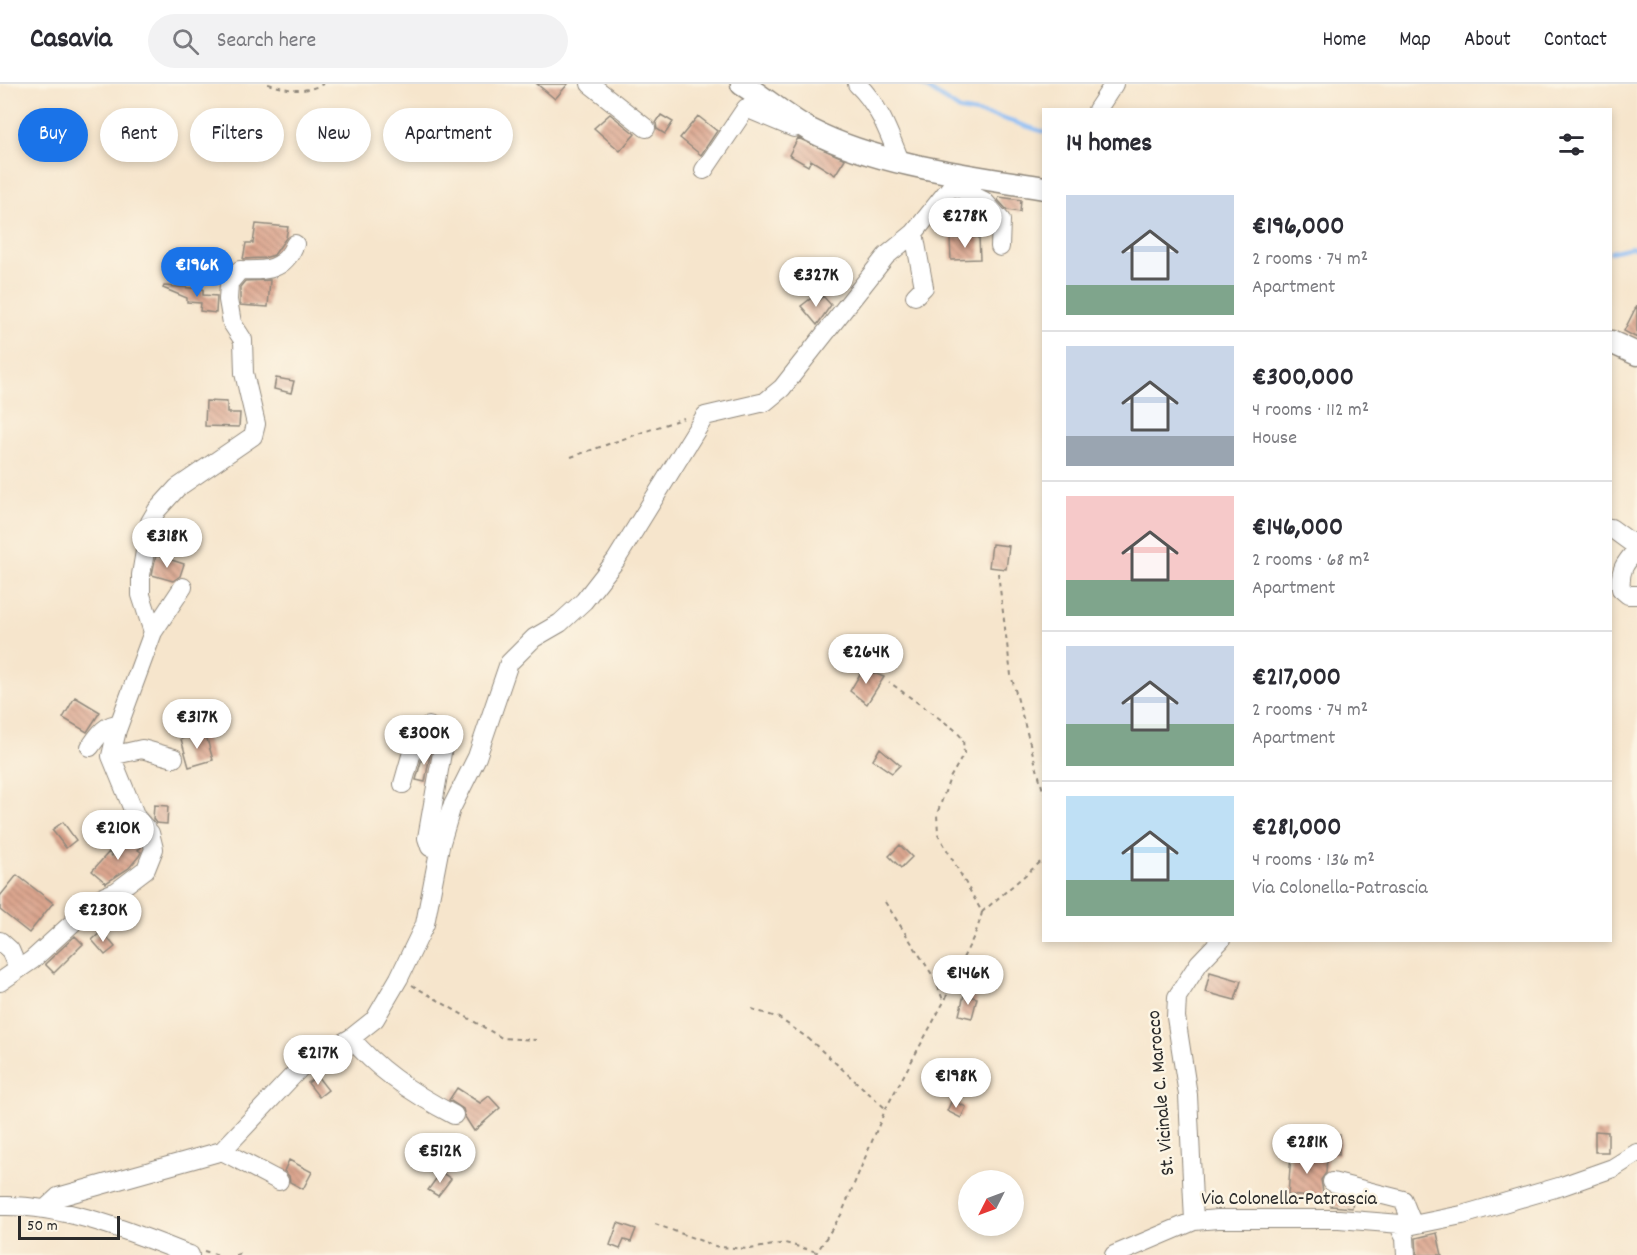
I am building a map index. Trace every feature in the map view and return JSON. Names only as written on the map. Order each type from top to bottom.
[{"type":"main road","points":[[742,84],[808,129],[844,144],[957,180],[1042,188]]},
{"type":"main road","points":[[1612,342],[1637,354]]},
{"type":"street","points":[[590,84],[646,128]]},
{"type":"street","points":[[857,84],[871,100],[885,124],[900,161]]},
{"type":"street","points":[[1098,108],[1114,84]]},
{"type":"street","points":[[1113,108],[1126,84]]},
{"type":"street","points":[[704,171],[746,108],[794,128],[808,129]]},
{"type":"street","points":[[45,1209],[58,1197],[222,1151],[302,1066],[351,1038],[375,1019],[399,978],[425,924],[440,846],[451,809],[477,757],[509,663],[534,638],[560,623],[584,601],[616,560],[705,416],[765,402],[782,388],[886,255],[914,232],[957,180],[984,201],[1001,220],[1000,248]]},
{"type":"street","points":[[914,232],[924,287],[915,296]]},
{"type":"street","points":[[153,632],[141,595],[141,575],[150,522],[157,510],[177,488],[199,470],[253,436],[255,430],[256,424],[244,373],[243,340],[232,323],[228,300],[230,283],[240,270],[273,268],[290,258],[295,244]]},
{"type":"street","points":[[1612,529],[1637,548],[1616,572],[1621,589],[1628,595],[1637,595]]},
{"type":"street","points":[[0,982],[62,934],[100,898],[117,891],[146,869],[154,849],[150,833],[136,817],[111,756],[153,632],[183,587]]},
{"type":"street","points":[[90,747],[99,734],[112,724],[120,724]]},
{"type":"street","points":[[403,784],[416,738],[429,726],[443,747],[426,838],[430,846],[440,846]]},
{"type":"street","points":[[111,756],[142,749],[174,758]]},
{"type":"street","points":[[0,941],[10,950],[18,969]]},
{"type":"street","name":"St. Vicinale C. Marocco","points":[[1194,1221],[1188,1095],[1176,1017],[1177,997],[1199,963],[1219,942]]},
{"type":"street","points":[[351,1038],[370,1060],[430,1103],[454,1115]]},
{"type":"street","points":[[222,1151],[279,1180]]},
{"type":"street","name":"Via Colonella-Patrascia","points":[[1114,1255],[1194,1221],[1339,1219],[1406,1225],[1462,1215],[1562,1186],[1613,1168],[1637,1153]]},
{"type":"street","points":[[1332,1182],[1403,1200],[1406,1255]]},
{"type":"street","points":[[0,1206],[45,1209],[97,1223],[190,1255]]},
{"type":"path","points":[[268,84],[295,92],[311,90],[323,84]]},
{"type":"path","points":[[571,457],[672,422],[705,416]]},
{"type":"path","points":[[998,573],[1011,675],[1042,788]]},
{"type":"path","points":[[889,682],[954,729],[963,739],[964,754],[950,778],[937,814],[938,834],[982,912]]},
{"type":"path","points":[[655,1224],[718,1247],[750,1249],[785,1243],[816,1254],[841,1215],[886,1108],[943,1001],[958,962],[979,925],[982,912],[1042,861]]},
{"type":"path","points":[[885,902],[935,980],[943,1001]]},
{"type":"path","points":[[399,978],[502,1038],[536,1040]]},
{"type":"path","points":[[752,1009],[779,1018],[809,1039],[886,1108]]},
{"type":"path","points":[[236,1255],[244,1252]]},
{"type":"building","points":[[537,84],[568,84],[555,99]]},
{"type":"building","points":[[610,114],[635,134],[620,151],[594,128]]},
{"type":"building","points":[[661,115],[673,122],[665,134],[657,129],[656,123]]},
{"type":"building","points":[[698,116],[717,131],[701,155],[680,138]]},
{"type":"building","points":[[798,138],[845,159],[835,175],[811,160],[808,166],[789,155]]},
{"type":"building","points":[[999,197],[1021,200],[1020,212],[1007,210],[998,200]]},
{"type":"building","points":[[256,224],[288,227],[286,238],[274,255],[243,259],[246,243],[253,243]]},
{"type":"building","points":[[979,237],[980,259],[951,260],[950,238]]},
{"type":"building","points":[[270,280],[268,307],[240,305],[240,287],[245,281]]},
{"type":"building","points":[[164,286],[203,289],[203,295],[217,296],[216,313],[200,311],[201,303],[187,302],[187,298],[163,288]]},
{"type":"building","points":[[814,296],[818,301],[823,296],[831,305],[817,325],[801,306]]},
{"type":"building","points":[[1637,305],[1637,338],[1624,331]]},
{"type":"building","points":[[276,378],[294,381],[291,393],[274,389]]},
{"type":"building","points":[[206,401],[227,402],[227,413],[240,413],[239,427],[205,426]]},
{"type":"building","points":[[992,544],[1009,546],[1006,569],[989,567]]},
{"type":"building","points":[[156,555],[184,564],[180,576],[173,581],[152,575]]},
{"type":"building","points":[[863,669],[884,677],[867,704],[850,691]]},
{"type":"building","points":[[75,697],[100,712],[87,732],[63,718]]},
{"type":"building","points":[[205,732],[213,760],[189,767],[181,739]]},
{"type":"building","points":[[425,747],[431,749],[425,782],[416,780]]},
{"type":"building","points":[[880,748],[900,765],[892,773],[873,760]]},
{"type":"building","points":[[154,805],[168,806],[167,824],[156,823],[153,819]]},
{"type":"building","points":[[63,822],[76,840],[66,848],[52,830]]},
{"type":"building","points":[[130,836],[141,847],[138,850],[141,852],[139,856],[129,868],[106,883],[92,871],[109,852],[112,856]]},
{"type":"building","points":[[900,845],[912,857],[901,868],[889,856]]},
{"type":"building","points":[[17,875],[53,903],[29,933],[0,910],[0,896]]},
{"type":"building","points":[[102,931],[115,947],[105,955],[92,940]]},
{"type":"building","points":[[75,936],[83,944],[54,973],[45,964]]},
{"type":"building","points":[[1210,972],[1241,981],[1235,1000],[1205,992]]},
{"type":"building","points":[[964,995],[977,998],[972,1018],[959,1015]]},
{"type":"building","points":[[317,1076],[328,1090],[319,1097],[308,1083]]},
{"type":"building","points":[[457,1088],[480,1103],[489,1096],[500,1108],[474,1131],[463,1109],[449,1100]]},
{"type":"building","points":[[952,1100],[966,1107],[961,1118],[947,1111]]},
{"type":"building","points":[[1595,1131],[1608,1132],[1608,1152],[1595,1152]]},
{"type":"building","points":[[1330,1135],[1340,1135],[1339,1155],[1328,1154]]},
{"type":"building","points":[[1291,1154],[1327,1155],[1326,1173],[1321,1180],[1324,1198],[1288,1195]]},
{"type":"building","points":[[289,1160],[312,1172],[303,1189],[290,1182],[289,1176],[284,1171]]},
{"type":"building","points":[[441,1172],[451,1179],[438,1196],[428,1190]]},
{"type":"building","points":[[1333,1194],[1353,1199],[1352,1208],[1331,1206]]},
{"type":"building","points":[[618,1223],[636,1229],[631,1242],[624,1240],[620,1249],[610,1245]]},
{"type":"building","points":[[1437,1233],[1442,1255],[1417,1255],[1416,1238]]},
{"type":"waterway","points":[[921,84],[960,110],[998,117],[1042,131]]},
{"type":"waterway","points":[[1612,252],[1632,247],[1637,249]]}]
